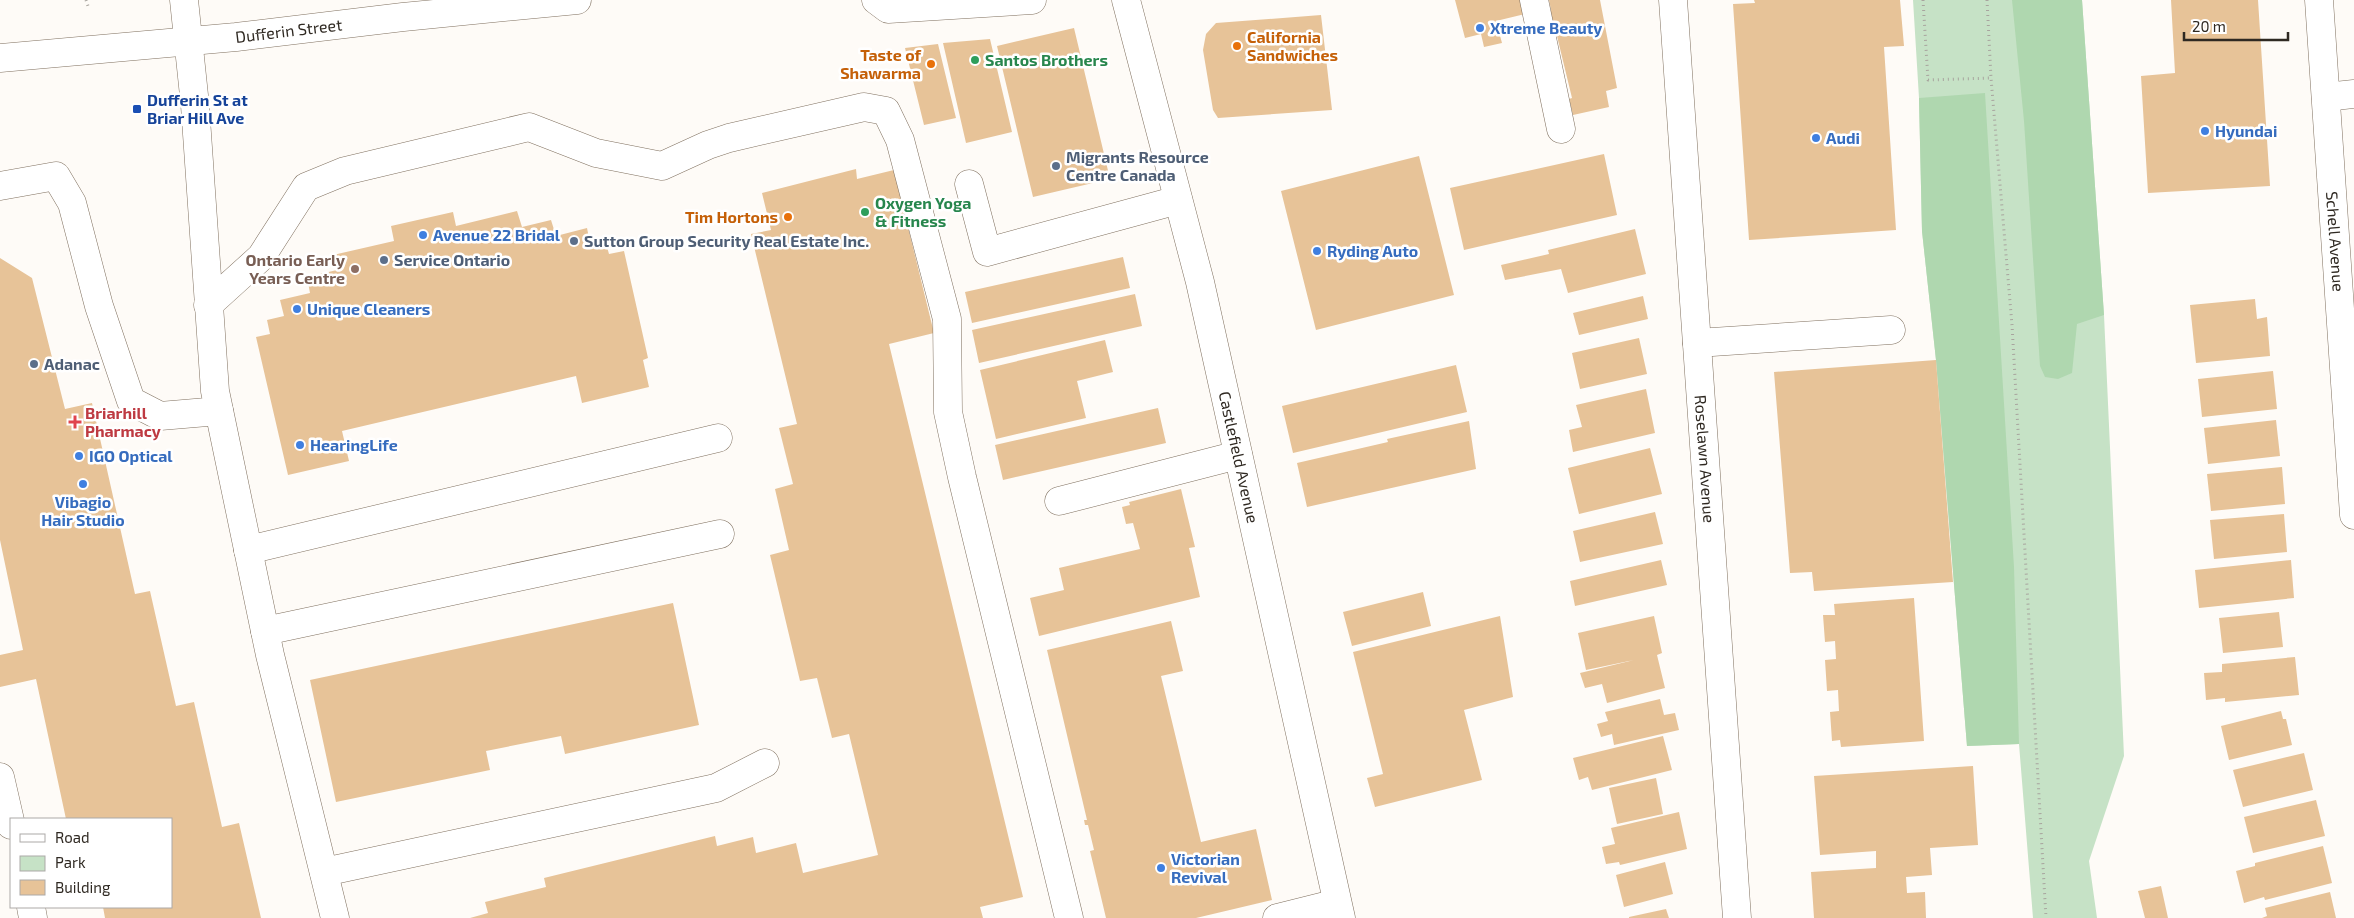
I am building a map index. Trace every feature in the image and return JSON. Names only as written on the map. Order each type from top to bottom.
[{"type":"street","points":[[184,0],[195,105],[214,391],[265,631],[335,918]]},
{"type":"street","name":"Dufferin Street","points":[[0,58],[188,42],[403,17],[577,0]]},
{"type":"street","points":[[876,0],[888,9],[1032,0]]},
{"type":"street","name":"Castlefield Avenue","points":[[1126,0],[1200,282],[1339,911]]},
{"type":"street","points":[[1534,0],[1561,128]]},
{"type":"street","name":"Roselawn Avenue","points":[[1673,0],[1737,918]]},
{"type":"street","name":"Schell Avenue","points":[[2318,0],[2354,514]]},
{"type":"street","points":[[2326,97],[2354,94]]},
{"type":"street","points":[[208,305],[261,257],[306,187],[345,171],[529,127],[596,153],[662,166],[708,145],[730,138],[864,106],[886,111],[900,140],[947,319],[948,412],[1069,918]]},
{"type":"street","points":[[0,186],[56,176],[72,203],[99,306],[132,401],[160,416],[219,411]]},
{"type":"street","points":[[969,184],[987,252],[1178,200]]},
{"type":"street","points":[[1697,343],[1891,330]]},
{"type":"street","points":[[248,550],[718,438]]},
{"type":"street","points":[[1059,500],[1238,455]]},
{"type":"street","points":[[265,631],[720,534]]},
{"type":"street","points":[[324,872],[716,788],[765,762]]},
{"type":"street","points":[[0,777],[10,820]]},
{"type":"street","points":[[1276,918],[1339,911]]},
{"type":"path","points":[[86,0],[88,6]]},
{"type":"path","points":[[1923,0],[1928,80],[1991,78]]},
{"type":"path","points":[[1988,0],[1991,78],[2012,325],[2046,918]]},
{"type":"green space","points":[[1913,0],[2082,0],[2104,315],[2124,756],[2089,861],[2097,918],[2033,918],[2019,744],[1967,746],[1936,360],[1922,231],[1919,98]]},
{"type":"green space","points":[[2012,0],[2082,0],[2104,315],[2077,324],[2072,373],[2058,379],[2045,377],[2040,366],[2024,121]]},
{"type":"green space","points":[[1985,93],[2014,567],[2019,744],[1967,746],[1936,360],[1922,231],[1919,98]]},
{"type":"building","name":"Xtreme Beauty","points":[[1455,0],[1521,0],[1525,14],[1496,21],[1502,43],[1484,47],[1481,34],[1465,38]]},
{"type":"building","points":[[1549,0],[1600,0],[1617,88],[1606,91],[1609,107],[1573,115],[1569,99],[1572,98],[1556,32],[1547,34],[1542,12],[1551,10]]},
{"type":"building","name":"Audi","points":[[1754,0],[1900,0],[1904,46],[1884,47],[1896,230],[1749,240],[1733,4],[1755,3]]},
{"type":"building","name":"Hyundai","points":[[2171,0],[2258,0],[2270,186],[2148,193],[2141,76],[2175,73]]},
{"type":"building","points":[[1321,15],[1332,110],[1218,118],[1213,110],[1203,50],[1206,34],[1216,23]]},
{"type":"building","points":[[1074,28],[1110,179],[1033,197],[997,46]]},
{"type":"building","points":[[990,39],[1012,132],[966,143],[943,43]]},
{"type":"building","points":[[938,44],[956,118],[924,125],[905,48]]},
{"type":"building","points":[[1604,154],[1617,215],[1464,250],[1450,188]]},
{"type":"building","points":[[1419,156],[1454,295],[1316,330],[1281,191]]},
{"type":"building","points":[[856,169],[857,179],[894,170],[934,333],[889,344],[1023,897],[980,907],[983,918],[470,918],[488,913],[485,902],[546,887],[544,878],[715,836],[717,846],[753,837],[756,853],[796,843],[803,873],[878,855],[849,734],[832,738],[817,678],[800,681],[770,555],[789,550],[775,489],[793,484],[779,428],[797,424],[751,234],[771,230],[762,193]]},
{"type":"building","points":[[517,211],[522,227],[551,220],[556,236],[587,228],[590,243],[605,240],[609,254],[624,251],[648,358],[643,360],[649,387],[582,403],[576,376],[342,431],[349,461],[288,475],[256,337],[270,334],[267,320],[284,316],[280,300],[310,293],[307,277],[337,270],[333,255],[394,241],[391,226],[453,212],[456,226]]},
{"type":"building","points":[[1635,229],[1646,274],[1568,293],[1561,269],[1505,280],[1501,265],[1549,254],[1548,250]]},
{"type":"building","points":[[1123,257],[1130,288],[972,323],[965,292]]},
{"type":"building","points":[[0,258],[32,278],[65,409],[92,403],[135,594],[150,591],[176,706],[194,702],[222,827],[239,823],[261,918],[105,918],[103,908],[172,908],[172,818],[66,818],[36,679],[0,687],[0,655],[23,650],[0,540]]},
{"type":"building","points":[[1135,294],[1142,326],[979,363],[972,330]]},
{"type":"building","points":[[1643,296],[1648,319],[1579,335],[1573,313]]},
{"type":"building","points":[[2255,299],[2257,319],[2267,317],[2270,356],[2196,363],[2190,305]]},
{"type":"building","points":[[1639,338],[1647,374],[1580,389],[1572,353]]},
{"type":"building","points":[[1105,340],[1113,372],[1077,381],[1086,418],[996,439],[980,370]]},
{"type":"building","points":[[1936,360],[1953,582],[1814,591],[1812,572],[1790,573],[1774,372]]},
{"type":"building","points":[[1456,365],[1467,412],[1293,453],[1282,406]]},
{"type":"building","points":[[2273,371],[2277,409],[2202,417],[2198,379]]},
{"type":"building","points":[[1646,389],[1655,433],[1573,452],[1569,430],[1582,427],[1576,405]]},
{"type":"building","points":[[1158,408],[1166,443],[1003,480],[995,445]]},
{"type":"building","points":[[2276,420],[2280,456],[2208,464],[2204,428]]},
{"type":"building","points":[[1469,421],[1476,469],[1307,507],[1297,463],[1388,442],[1387,439]]},
{"type":"building","points":[[1650,448],[1662,494],[1579,514],[1568,468]]},
{"type":"building","points":[[2282,467],[2285,504],[2211,511],[2207,474]]},
{"type":"building","points":[[1181,489],[1195,547],[1189,548],[1200,597],[1039,636],[1030,598],[1064,590],[1059,568],[1140,549],[1133,523],[1126,524],[1122,507],[1130,505],[1129,502]]},
{"type":"building","points":[[1655,512],[1663,544],[1580,562],[1573,531]]},
{"type":"building","points":[[2284,514],[2287,552],[2214,559],[2210,520]]},
{"type":"building","points":[[1661,560],[1667,585],[1575,606],[1570,581]]},
{"type":"building","points":[[2291,560],[2294,598],[2199,608],[2195,570]]},
{"type":"building","points":[[1423,592],[1431,626],[1352,646],[1343,612]]},
{"type":"building","points":[[1914,598],[1924,741],[1841,747],[1840,740],[1832,741],[1830,712],[1839,711],[1838,690],[1827,691],[1825,660],[1836,659],[1835,641],[1825,642],[1823,615],[1835,615],[1834,604]]},
{"type":"building","points":[[673,603],[699,725],[565,754],[561,736],[486,751],[490,770],[336,802],[310,680]]},
{"type":"building","points":[[2279,612],[2283,647],[2223,653],[2219,618]]},
{"type":"building","points":[[1500,616],[1513,697],[1464,710],[1482,780],[1375,807],[1367,778],[1383,774],[1353,652]]},
{"type":"building","points":[[1654,616],[1662,653],[1657,655],[1665,688],[1607,703],[1602,684],[1585,688],[1580,673],[1634,660],[1586,670],[1578,633]]},
{"type":"building","points":[[1171,621],[1183,671],[1161,676],[1201,842],[1256,829],[1272,900],[1196,918],[1106,918],[1090,851],[1094,850],[1088,825],[1085,825],[1084,820],[1087,820],[1047,650]]},
{"type":"building","points":[[2295,657],[2299,695],[2225,702],[2225,698],[2206,700],[2204,673],[2222,672],[2222,664]]},
{"type":"building","points":[[1660,699],[1664,715],[1675,713],[1679,730],[1614,745],[1612,734],[1601,737],[1597,724],[1608,721],[1605,712]]},
{"type":"building","points":[[2281,711],[2283,719],[2286,719],[2292,745],[2229,760],[2221,726]]},
{"type":"building","points":[[1663,736],[1672,770],[1592,790],[1588,777],[1579,780],[1573,758]]},
{"type":"building","points":[[2304,753],[2313,790],[2243,807],[2233,770]]},
{"type":"building","points":[[1973,766],[1978,845],[1930,848],[1932,875],[1906,877],[1907,893],[1925,892],[1926,918],[1814,918],[1811,872],[1876,868],[1876,851],[1820,855],[1814,776]]},
{"type":"building","points":[[1656,778],[1663,814],[1617,824],[1609,788]]},
{"type":"building","points":[[2316,800],[2325,836],[2253,853],[2244,817]]},
{"type":"building","points":[[1679,812],[1687,849],[1620,865],[1619,862],[1606,864],[1602,847],[1615,844],[1611,828]]},
{"type":"building","points":[[2323,846],[2332,883],[2265,900],[2264,897],[2244,903],[2236,871],[2255,866],[2255,863]]},
{"type":"building","points":[[1665,862],[1673,894],[1624,907],[1616,875]]},
{"type":"building","points":[[2161,886],[2168,918],[2145,918],[2138,891]]},
{"type":"building","points":[[2330,892],[2336,918],[2262,918],[2267,916],[2265,908]]},
{"type":"building","points":[[1666,909],[1669,918],[1629,918],[1629,917]]},
{"type":"place","name":"Xtreme Beauty","points":[[1480,28]]},
{"type":"place","name":"California Sandwiches","points":[[1237,46]]},
{"type":"place","name":"Santos Brothers","points":[[975,60]]},
{"type":"place","name":"Taste of Shawarma","points":[[931,64]]},
{"type":"place","name":"Dufferin St at Briar Hill Ave","points":[[137,109]]},
{"type":"place","name":"Hyundai","points":[[2205,131]]},
{"type":"place","name":"Audi","points":[[1816,138]]},
{"type":"place","name":"Migrants Resource Centre Canada","points":[[1056,166]]},
{"type":"place","name":"Oxygen Yoga & Fitness","points":[[865,212]]},
{"type":"place","name":"Tim Hortons","points":[[788,217]]},
{"type":"place","name":"Avenue 22 Bridal","points":[[423,235]]},
{"type":"place","name":"Sutton Group Security Real Estate Inc.","points":[[574,241]]},
{"type":"place","name":"Ryding Auto","points":[[1317,251]]},
{"type":"place","name":"Service Ontario","points":[[384,260]]},
{"type":"place","name":"Ontario Early Years Centre","points":[[355,269]]},
{"type":"place","name":"Unique Cleaners","points":[[297,309]]},
{"type":"place","name":"Adanac","points":[[34,364]]},
{"type":"place","name":"Briarhill Pharmacy","points":[[75,422]]},
{"type":"place","name":"HearingLife","points":[[300,445]]},
{"type":"place","name":"IGO Optical","points":[[79,456]]},
{"type":"place","name":"Vibagio Hair Studio","points":[[83,484]]},
{"type":"place","name":"Victorian Revival","points":[[1161,868]]}]
